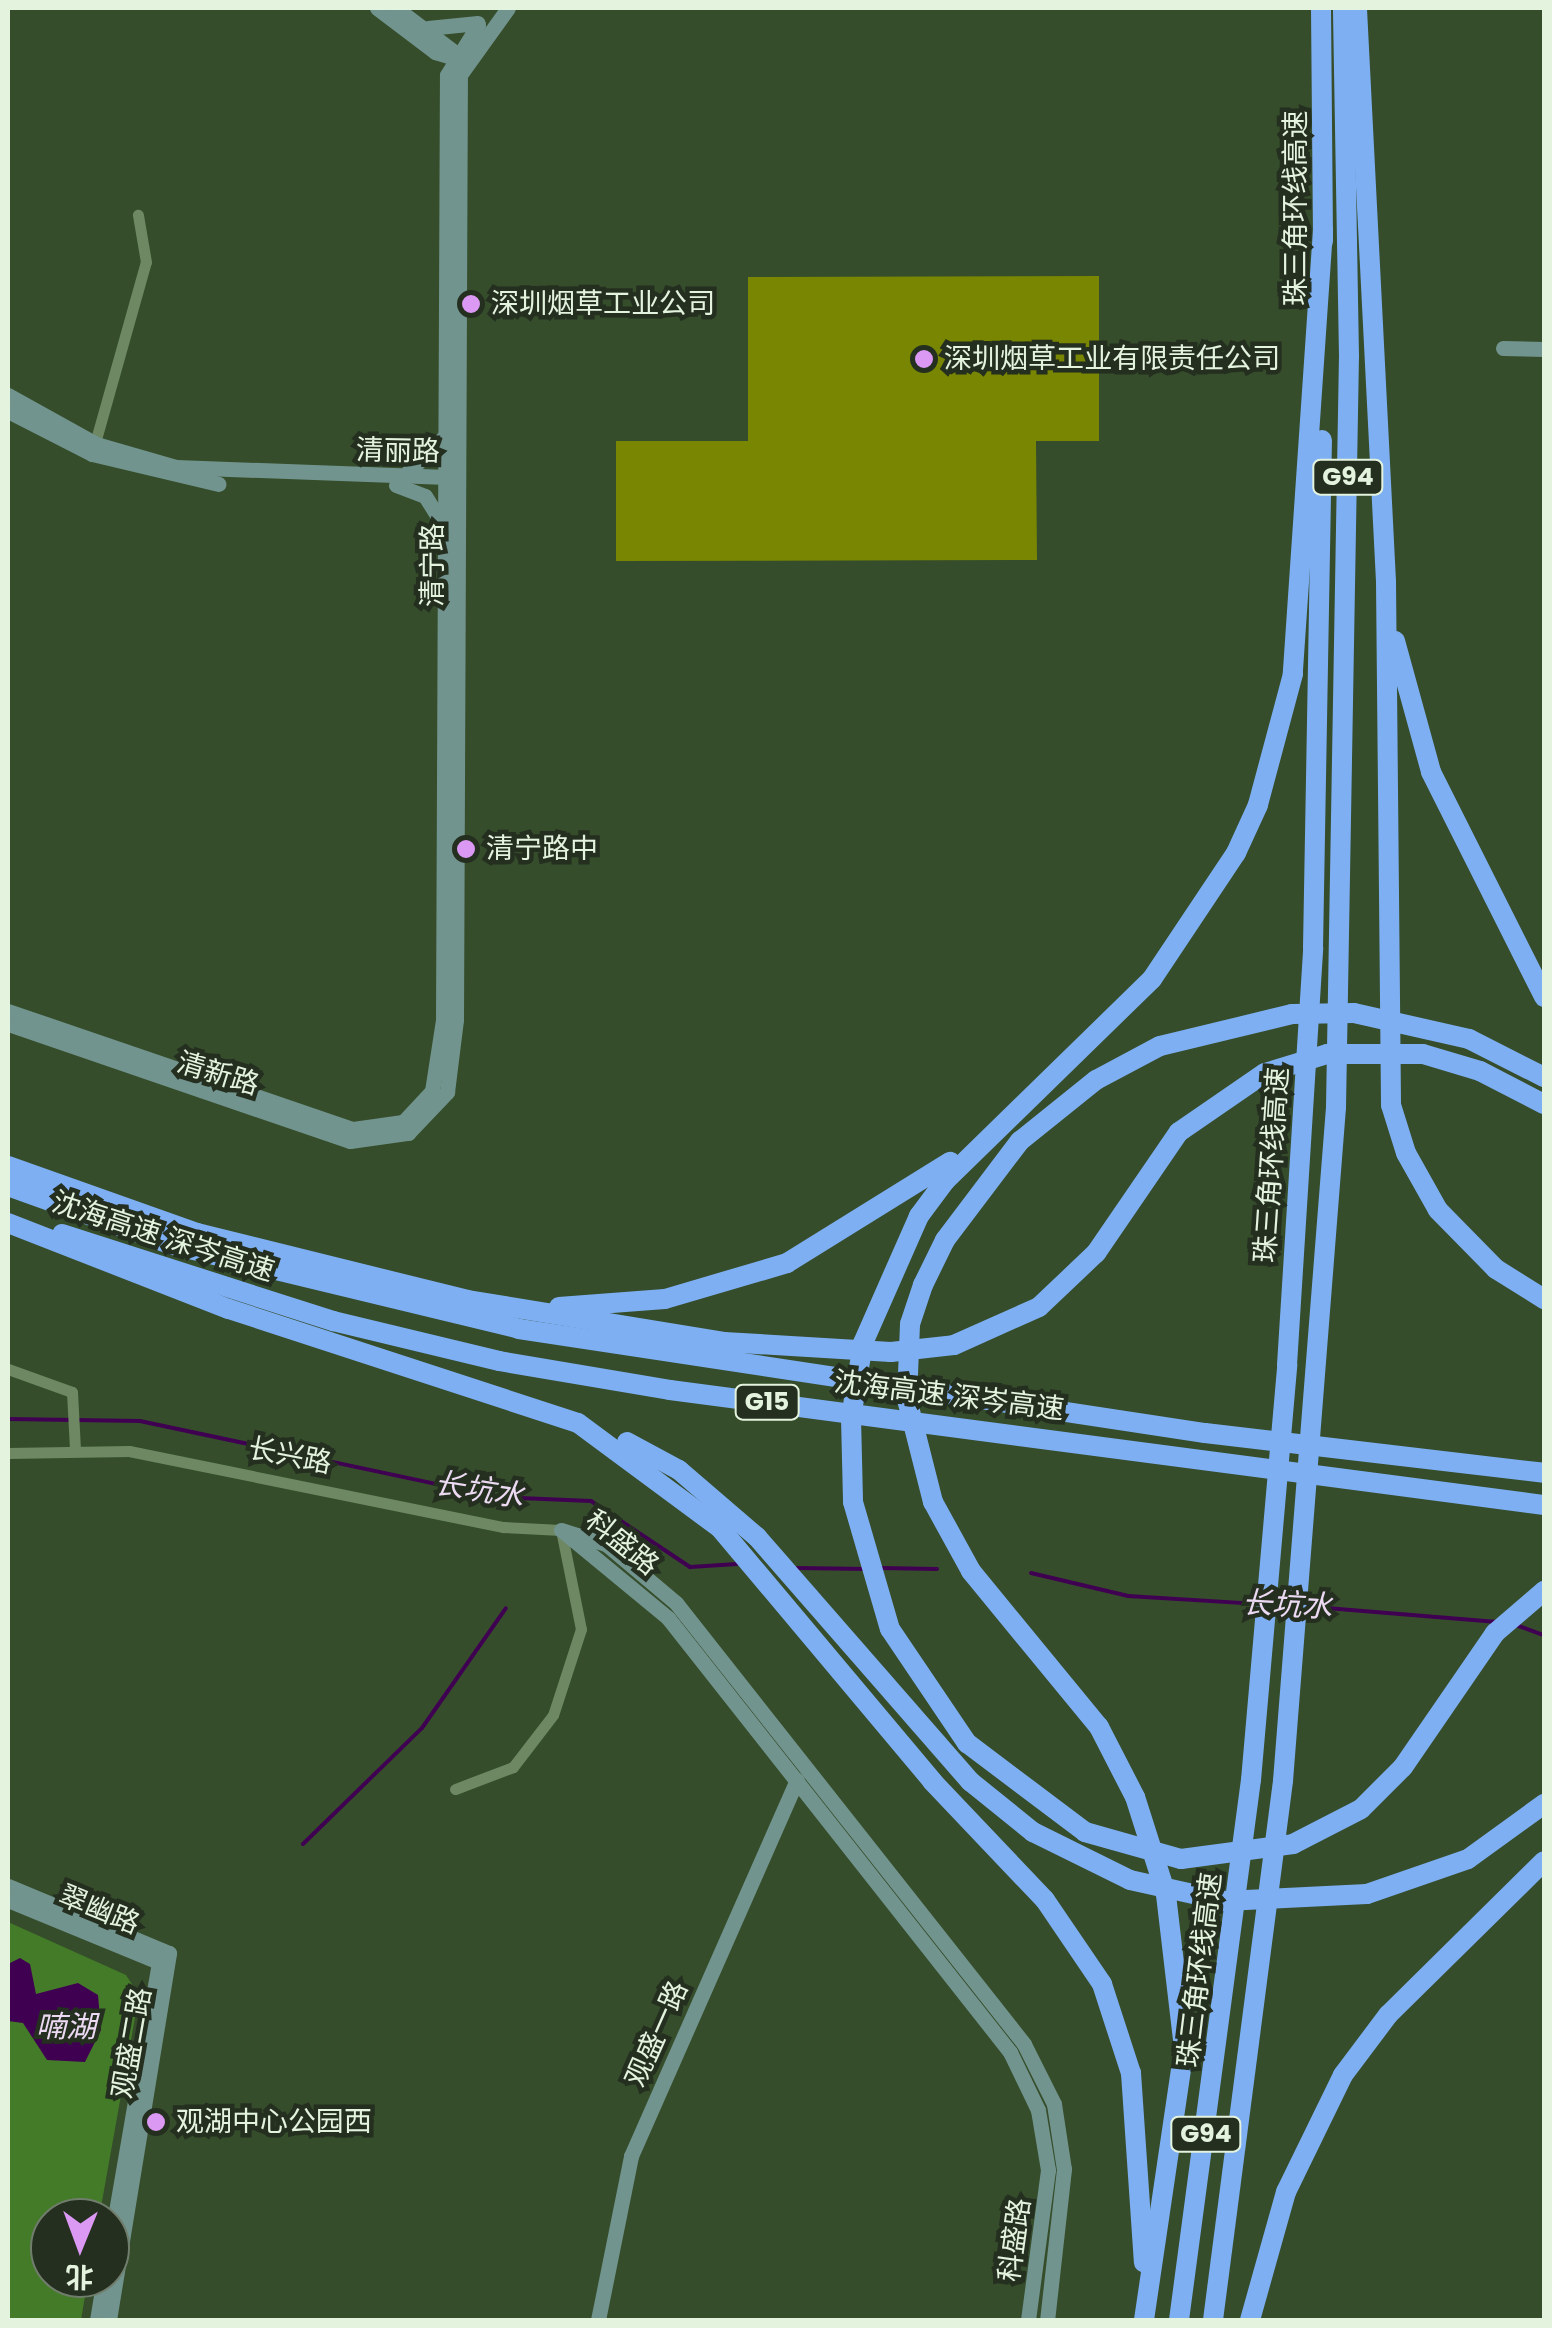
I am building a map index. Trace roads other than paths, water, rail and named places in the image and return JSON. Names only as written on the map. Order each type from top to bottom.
[{"type":"highway","name":"珠三角环线高速","points":[[1178,2320],[1252,1780],[1304,1106],[1313,948],[1323,230],[1320,8]]},
{"type":"highway","name":"珠三角环线高速","points":[[1213,2320],[1283,1781],[1336,1106],[1343,946],[1344,8]]},
{"type":"highway","points":[[1356,8],[1386,582],[1391,1106],[1415,1174],[1438,1210],[1496,1269],[1544,1299]]},
{"type":"highway","points":[[1323,230],[1293,674],[1258,805],[1236,853],[1152,979],[1000,1126],[919,1216],[874,1307],[856,1380],[850,1456],[861,1545],[872,1586],[935,1704],[1004,1778],[1086,1832],[1181,1859],[1293,1844],[1361,1809],[1403,1767],[1495,1633],[1516,1610],[1544,1590]]},
{"type":"highway","points":[[1386,582],[1400,671],[1431,772],[1544,996]]},
{"type":"highway","points":[[1143,2320],[1182,2082],[1179,1969],[1144,1821],[1086,1706],[971,1571],[921,1472],[906,1362],[923,1285],[945,1240],[1020,1140],[1096,1080],[1160,1046],[1292,1014],[1354,1013],[1469,1039],[1544,1077]]},
{"type":"highway","points":[[8,1166],[197,1233],[468,1300],[724,1342],[891,1352],[954,1345],[1012,1324],[1060,1291],[1096,1253],[1179,1132],[1265,1072],[1327,1054],[1423,1054],[1480,1070],[1544,1104]]},
{"type":"highway","points":[[468,1300],[584,1307],[724,1285],[846,1232],[1000,1126]]},
{"type":"highway","name":"沈海高速 深岑高速","points":[[8,1186],[173,1245],[519,1329],[1205,1433],[1544,1474]]},
{"type":"highway","points":[[8,1220],[136,1276],[578,1423],[679,1470],[798,1581],[970,1782],[1033,1832],[1130,1880],[1241,1902],[1367,1894],[1468,1859],[1544,1804]]},
{"type":"highway","name":"沈海高速 深岑高速","points":[[8,1220],[332,1321],[499,1360],[670,1390],[1544,1505]]},
{"type":"highway","points":[[578,1423],[686,1496],[743,1552],[932,1780],[1045,1900],[1102,1984],[1125,2044],[1140,2142],[1143,2320]]},
{"type":"highway","points":[[1250,2320],[1286,2192],[1343,2074],[1388,2015],[1544,1861]]},
{"type":"street","points":[[377,8],[458,57]]},
{"type":"street","points":[[396,8],[419,32],[448,95]]},
{"type":"street","points":[[458,57],[494,8]]},
{"type":"street","points":[[458,57],[508,8]]},
{"type":"street","points":[[419,32],[450,31],[482,21]]},
{"type":"street","name":"清宁路","points":[[416,1121],[432,1091],[442,1051],[446,534],[450,479],[446,428],[448,95],[458,57]]},
{"type":"street","name":"清宁路","points":[[416,1121],[447,1092],[455,1055],[450,479],[458,57]]},
{"type":"street","points":[[94,449],[146,262],[138,215]]},
{"type":"street","points":[[1502,348],[1544,349]]},
{"type":"street","name":"清丽路","points":[[8,395],[94,449]]},
{"type":"street","name":"清丽路","points":[[8,411],[94,449],[220,484],[450,479]]},
{"type":"street","points":[[446,428],[428,460],[396,479],[426,496],[446,534]]},
{"type":"street","name":"清新路","points":[[8,1011],[352,1129],[392,1128],[416,1121]]},
{"type":"street","name":"清新路","points":[[8,1024],[350,1141],[382,1142],[416,1121]]},
{"type":"street","points":[[8,1369],[72,1392],[74,1448]]},
{"type":"street","name":"长兴路","points":[[8,1453],[74,1448],[130,1451],[502,1527],[561,1530]]},
{"type":"street","points":[[455,1789],[513,1767],[553,1714],[581,1629],[561,1530]]},
{"type":"street","name":"科盛路","points":[[561,1530],[654,1603],[996,2029],[1032,2095],[1048,2170],[1028,2320]]},
{"type":"street","name":"科盛路","points":[[561,1530],[606,1544],[676,1603],[1024,2044],[1054,2104],[1064,2169],[1047,2320]]},
{"type":"street","name":"观盛一路","points":[[598,2320],[630,2156],[796,1780]]},
{"type":"street","name":"翠幽路","points":[[8,1886],[166,1961]]},
{"type":"street","name":"翠幽路","points":[[8,1900],[166,1961]]},
{"type":"street","name":"观盛二路","points":[[119,2198],[166,1961]]},
{"type":"street","name":"观盛二路","points":[[110,2320],[166,1961]]},
{"type":"water","name":"喃湖","points":[[20,1958],[30,1964],[36,1994],[78,1983],[98,1995],[101,2030],[85,2062],[47,2060],[23,2023],[8,2021],[8,1964]]},
{"type":"waterway","name":"长坑水","points":[[8,1419],[140,1421],[498,1497],[591,1501],[690,1567],[737,1564]]},
{"type":"waterway","name":"长坑水","points":[[797,1568],[867,1569]]},
{"type":"waterway","name":"长坑水","points":[[881,1568],[937,1569]]},
{"type":"waterway","name":"长坑水","points":[[1031,1573],[1128,1596],[1257,1604]]},
{"type":"waterway","name":"长坑水","points":[[1302,1606],[1497,1622]]},
{"type":"waterway","points":[[303,1844],[422,1728],[506,1608]]},
{"type":"waterway","name":"长坑水","points":[[1516,1625],[1544,1635]]},
{"type":"place","name":"深圳烟草工业公司","points":[[471,304]]},
{"type":"place","name":"深圳烟草工业有限责任公司","points":[[924,359]]},
{"type":"place","name":"清宁路中","points":[[466,849]]},
{"type":"place","name":"观湖中心公园西","points":[[156,2122]]}]
